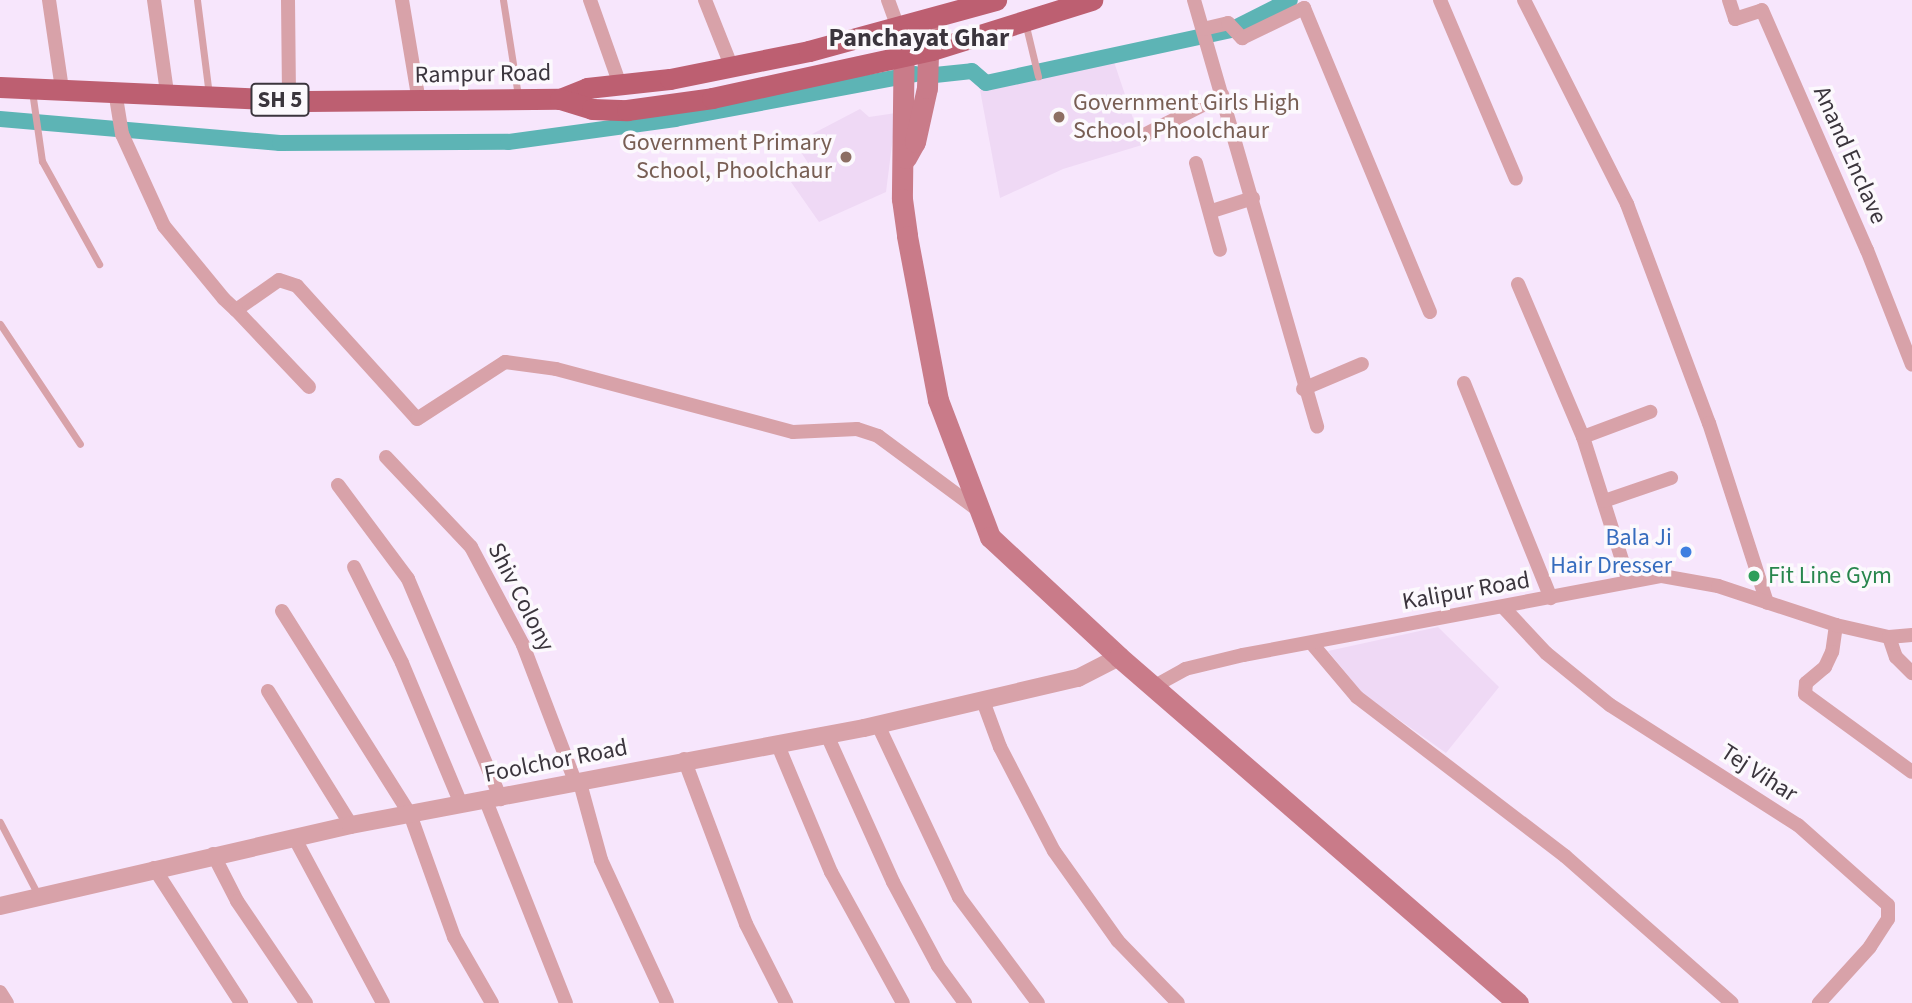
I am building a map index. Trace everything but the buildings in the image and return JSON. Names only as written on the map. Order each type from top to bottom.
[{"type":"main road","name":"Rampur Road","points":[[0,87],[289,100],[418,102],[560,99],[587,88],[619,82],[670,79],[732,68],[929,20],[996,0]]},
{"type":"main road","points":[[560,99],[593,109],[627,110],[712,98],[932,50],[1093,0]]},
{"type":"main road","points":[[903,163],[915,142],[932,50],[929,20]]},
{"type":"main road","points":[[901,27],[907,236],[938,400],[990,537],[1119,657],[1518,1003]]},
{"type":"street","points":[[49,0],[62,89]]},
{"type":"street","points":[[153,0],[167,93]]},
{"type":"street","points":[[288,0],[289,100]]},
{"type":"street","points":[[402,0],[418,102]]},
{"type":"street","points":[[590,0],[619,82]]},
{"type":"street","points":[[705,0],[732,68]]},
{"type":"street","points":[[888,0],[901,27]]},
{"type":"street","points":[[1194,0],[1253,198],[1303,389],[1317,427]]},
{"type":"street","points":[[1440,0],[1517,179]]},
{"type":"street","points":[[1524,0],[1627,204],[1709,423],[1767,603]]},
{"type":"street","name":"Anand Enclave","points":[[1729,0],[1735,19],[1762,10],[1867,250],[1912,365]]},
{"type":"street","points":[[1205,35],[1228,23],[1242,38],[1304,8],[1430,312]]},
{"type":"street","points":[[116,91],[121,128],[164,226],[236,310],[309,387]]},
{"type":"street","points":[[1144,135],[1222,95]]},
{"type":"street","points":[[1196,163],[1212,211],[1220,250]]},
{"type":"street","points":[[1212,211],[1253,198]]},
{"type":"street","points":[[236,310],[279,281],[297,286],[417,419],[505,362],[556,369],[793,432],[858,429],[878,436],[978,510]]},
{"type":"street","points":[[1518,284],[1583,437],[1629,582]]},
{"type":"street","points":[[1303,389],[1362,364]]},
{"type":"street","points":[[1464,383],[1550,598]]},
{"type":"street","points":[[1583,437],[1650,412]]},
{"type":"street","name":"Shiv Colony","points":[[386,457],[471,547],[523,645],[578,783],[601,860],[667,1003]]},
{"type":"street","points":[[1604,501],[1671,478]]},
{"type":"street","points":[[338,485],[408,579],[494,800],[566,1003]]},
{"type":"street","points":[[354,568],[402,663],[461,804]]},
{"type":"street","name":"Kalipur Road","points":[[1153,687],[1185,669],[1662,576],[1718,586],[1836,625],[1889,637],[1912,635]]},
{"type":"street","name":"Tej Vihar","points":[[1504,608],[1546,653],[1610,705],[1798,825],[1888,905],[1888,919],[1870,947],[1819,1003]]},
{"type":"street","points":[[282,611],[410,814],[454,937],[492,1003]]},
{"type":"street","points":[[1836,625],[1832,652],[1825,667],[1807,683],[1805,694],[1912,772]]},
{"type":"street","points":[[1889,637],[1896,657],[1912,673]]},
{"type":"street","points":[[1313,645],[1357,696],[1565,856],[1732,1003]]},
{"type":"street","name":"Foolchor Road","points":[[0,906],[213,854],[351,824],[494,800],[684,760],[878,725],[1078,678],[1119,657]]},
{"type":"street","points":[[268,691],[351,824]]},
{"type":"street","points":[[983,701],[1000,747],[1054,851],[1118,941],[1178,1003]]},
{"type":"street","points":[[878,725],[959,897],[1038,1003]]},
{"type":"street","points":[[827,735],[893,881],[939,966],[965,1003]]},
{"type":"street","points":[[777,743],[831,872],[902,1003]]},
{"type":"street","points":[[684,760],[746,924],[786,1003]]},
{"type":"street","points":[[294,837],[383,1003]]},
{"type":"street","points":[[213,854],[237,901],[306,1003]]},
{"type":"street","points":[[155,868],[241,1003]]},
{"type":"street","points":[[0,992],[7,1003]]},
{"type":"lane","points":[[197,0],[209,96]]},
{"type":"lane","points":[[503,0],[519,101]]},
{"type":"lane","points":[[1025,20],[1038,76]]},
{"type":"lane","points":[[32,88],[36,137],[49,177],[99,264]]},
{"type":"lane","points":[[0,324],[80,444]]},
{"type":"lane","points":[[0,822],[38,895]]},
{"type":"shaded area","name":"Government Girls High School, Phoolchaur","points":[[1113,59],[1142,145],[1063,169],[1000,198],[980,90]]},
{"type":"shaded area","name":"Government Primary School, Phoolchaur","points":[[860,109],[869,117],[896,113],[886,192],[819,222],[791,182],[812,169],[795,143]]},
{"type":"shaded area","points":[[1438,627],[1499,687],[1446,753],[1363,694],[1328,651]]},
{"type":"waterway","points":[[935,75],[972,71],[986,83],[1231,30],[1290,0]]},
{"type":"waterway","points":[[0,119],[280,143],[508,142],[675,119],[915,74]]},
{"type":"place","name":"Government Girls High School, Phoolchaur","points":[[1059,117]]},
{"type":"place","name":"Government Primary School, Phoolchaur","points":[[846,157]]},
{"type":"place","name":"Bala Ji Hair Dresser","points":[[1686,552]]},
{"type":"place","name":"Fit Line Gym","points":[[1754,576]]},
{"type":"district","name":"Panchayat Ghar","points":[[919,38]]}]
